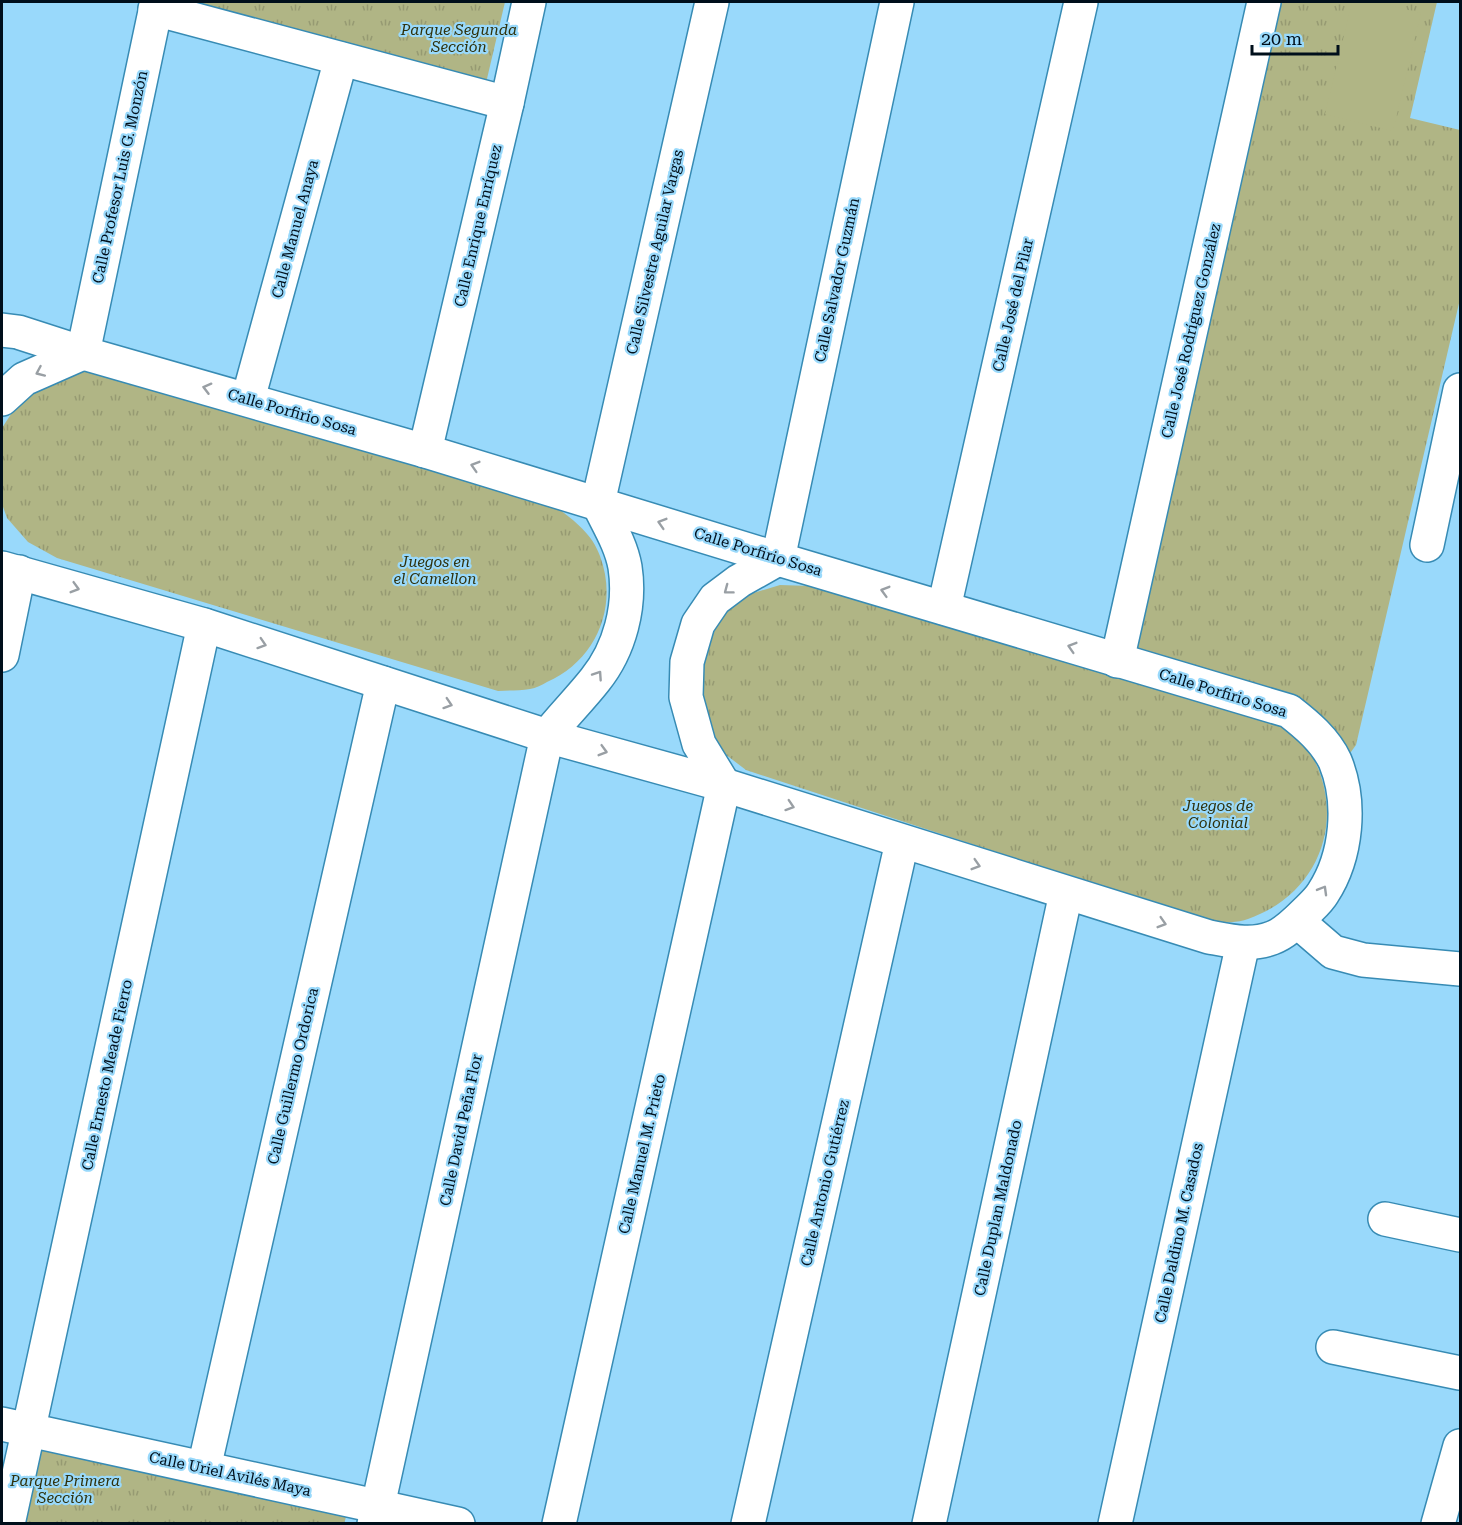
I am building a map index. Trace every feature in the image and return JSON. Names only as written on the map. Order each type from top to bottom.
[{"type":"street","name":"Calle Enrique Enríquez","points":[[425,451],[529,2]]},
{"type":"street","name":"Calle Silvestre Aguilar Vargas","points":[[598,503],[712,2]]},
{"type":"street","name":"Calle Salvador Guzmán","points":[[778,559],[897,2]]},
{"type":"street","name":"Calle José del Pilar","points":[[944,608],[1081,2]]},
{"type":"street","name":"Calle José Rodríguez González","points":[[1118,661],[1264,2]]},
{"type":"street","points":[[156,5],[507,103]]},
{"type":"street","name":"Calle Profesor Luis G. Monzón","points":[[83,353],[156,5]]},
{"type":"street","name":"Calle Manuel Anaya","points":[[248,399],[341,58]]},
{"type":"street","name":"Calle Porfirio Sosa","points":[[2,330],[18,332],[83,353],[425,451],[1289,711],[1314,731],[1328,750],[1343,785],[1345,818],[1340,856],[1323,894],[1297,921],[1273,938],[1243,943],[1209,937],[724,785],[547,736],[7,564]]},
{"type":"street","points":[[2,399],[24,379],[83,353]]},
{"type":"street","points":[[1427,545],[1461,390]]},
{"type":"street","points":[[547,736],[597,678],[618,642],[627,597],[625,566],[616,539],[598,503]]},
{"type":"street","points":[[724,785],[699,744],[686,697],[687,662],[698,624],[715,599],[739,581],[778,559]]},
{"type":"street","points":[[2,655],[7,564]]},
{"type":"street","name":"Calle Ernesto Meade Fierro","points":[[8,1524],[15,1427],[204,626]]},
{"type":"street","name":"Calle Guillermo Ordorica","points":[[204,1468],[383,683]]},
{"type":"street","name":"Calle David Peña Flor","points":[[376,1515],[547,736]]},
{"type":"street","name":"Calle Manuel M. Prieto","points":[[560,1524],[724,785]]},
{"type":"street","name":"Calle Antonio Gutiérrez","points":[[748,1524],[902,842]]},
{"type":"street","name":"Calle Duplan Maldonado","points":[[929,1524],[1066,893]]},
{"type":"street","points":[[1297,921],[1333,952],[1363,960],[1461,969]]},
{"type":"street","name":"Calle Daldino M. Casados","points":[[1115,1524],[1243,943]]},
{"type":"street","points":[[1385,1219],[1461,1235]]},
{"type":"street","points":[[1333,1347],[1461,1373]]},
{"type":"street","name":"Calle Uriel Avilés Maya","points":[[15,1427],[204,1468],[376,1515],[458,1524]]},
{"type":"street","points":[[1438,1524],[1461,1446]]},
{"type":"green space","name":"Parque Segunda Sección","points":[[166,2],[505,2],[486,83]]},
{"type":"green space","points":[[1271,2],[1437,2],[1410,118],[1460,130],[1460,299],[1356,745],[1348,756],[1124,653]]},
{"type":"green space","points":[[1352,2],[1374,2],[1421,13],[1393,131],[1325,114]]},
{"type":"green space","name":"Juegos en el Camellon","points":[[81,370],[114,372],[555,506],[587,534],[600,556],[607,594],[599,630],[579,660],[564,673],[532,689],[498,691],[57,558],[28,542],[7,518],[2,504],[2,428],[22,397]]},
{"type":"green space","name":"Juegos de Colonial","points":[[780,585],[811,586],[1285,725],[1310,752],[1321,777],[1326,802],[1326,827],[1320,850],[1309,872],[1293,891],[1273,907],[1244,920],[1212,923],[746,770],[721,751],[703,725],[695,665],[706,636],[725,612],[750,594]]},
{"type":"green space","name":"Parque Primera Sección","points":[[39,1450],[346,1517],[344,1524],[23,1524]]}]
